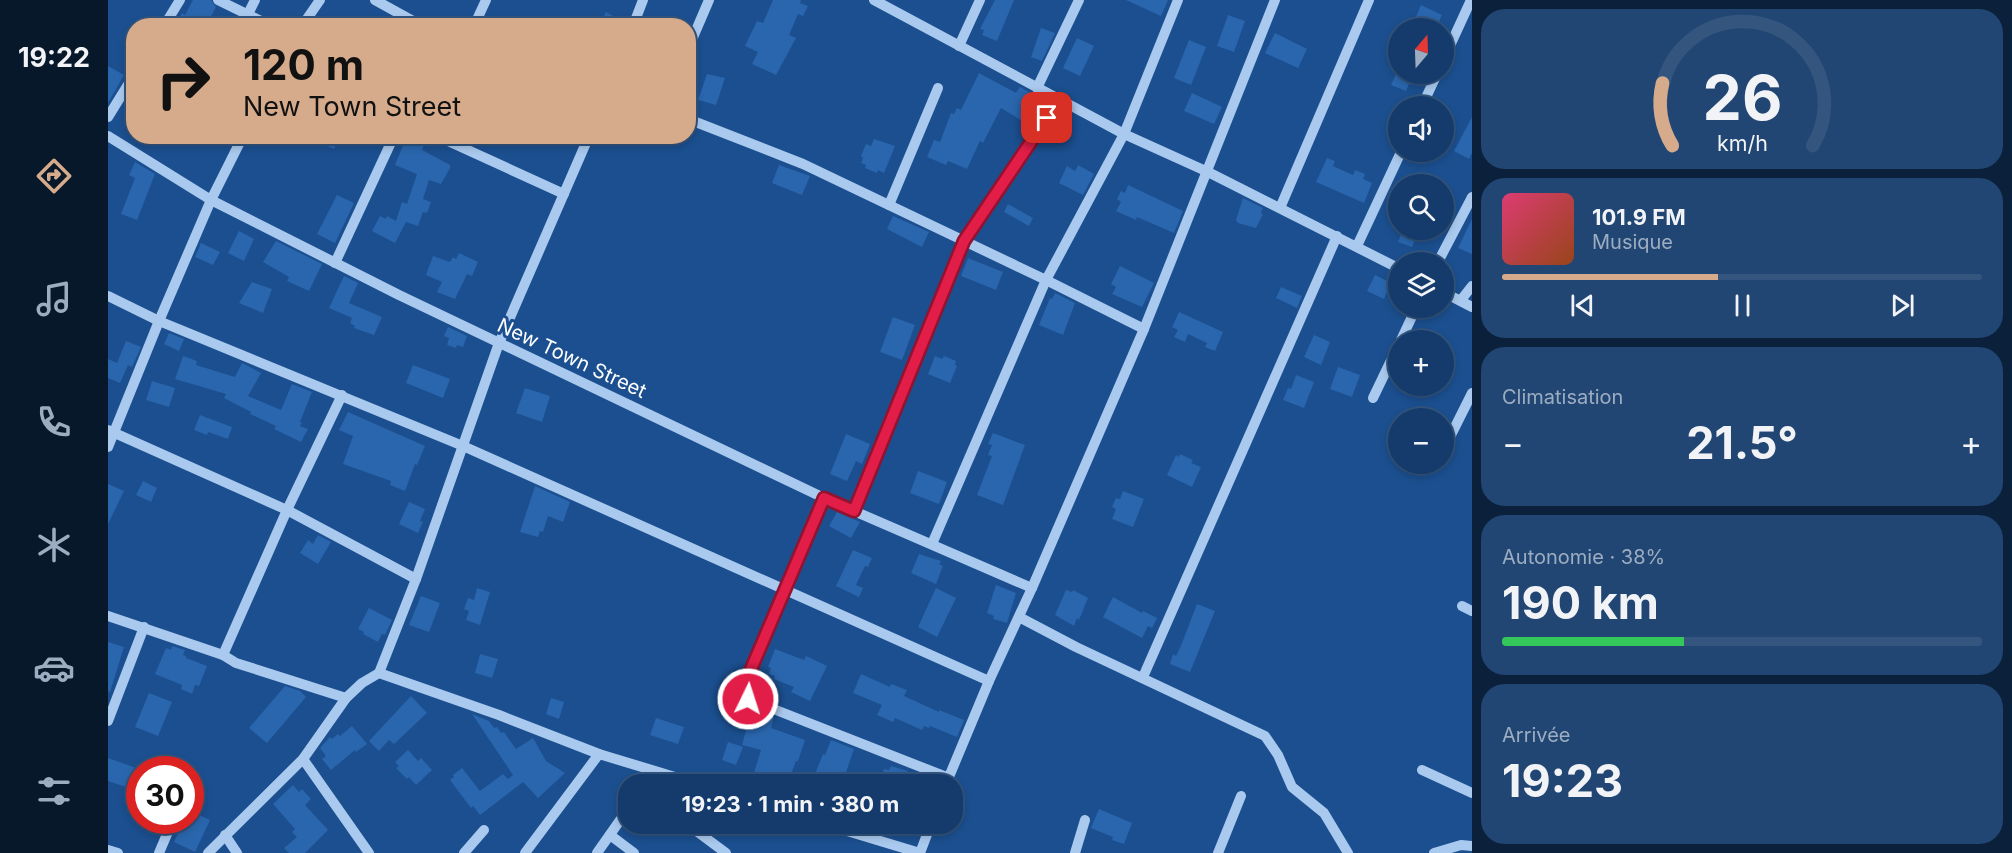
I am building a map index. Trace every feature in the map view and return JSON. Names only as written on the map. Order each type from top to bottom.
[{"type":"street","points":[[169,18],[180,0]]},
{"type":"street","points":[[218,0],[254,18]]},
{"type":"street","points":[[248,15],[255,0]]},
{"type":"street","points":[[308,18],[320,0]]},
{"type":"street","points":[[375,0],[408,18]]},
{"type":"street","points":[[478,18],[486,0]]},
{"type":"street","points":[[636,18],[643,0]]},
{"type":"street","points":[[696,30],[709,0]]},
{"type":"street","points":[[959,46],[980,0]]},
{"type":"street","points":[[1037,88],[1079,0]]},
{"type":"street","points":[[932,544],[1046,280],[1124,134],[1178,0]]},
{"type":"street","points":[[951,774],[989,681],[1032,588],[1144,329],[1275,0]]},
{"type":"street","points":[[1280,208],[1369,0]]},
{"type":"street","points":[[1454,38],[1472,0]]},
{"type":"street","points":[[879,1],[1059,101],[1124,134],[1208,172],[1388,263]]},
{"type":"street","points":[[889,205],[938,87]]},
{"type":"street","points":[[108,117],[126,88]]},
{"type":"street","points":[[854,511],[964,241],[1059,101]]},
{"type":"street","points":[[696,121],[803,164],[1144,329]]},
{"type":"street","name":"New Town Street","points":[[108,136],[211,200],[335,263],[824,498],[1032,588]]},
{"type":"street","points":[[108,447],[111,431],[211,200],[239,144]]},
{"type":"street","points":[[335,263],[390,144]]},
{"type":"street","points":[[455,144],[564,194]]},
{"type":"street","points":[[208,853],[303,759],[346,698],[362,683],[379,673],[416,579],[499,343],[586,144]]},
{"type":"street","points":[[1357,246],[1396,162]]},
{"type":"street","points":[[1443,252],[1472,197]]},
{"type":"street","points":[[1143,677],[1336,236]]},
{"type":"street","points":[[1461,300],[1472,286]]},
{"type":"street","points":[[108,296],[159,321],[463,446],[989,681]]},
{"type":"street","points":[[1454,297],[1472,307]]},
{"type":"street","points":[[1373,398],[1388,367]]},
{"type":"street","points":[[1454,429],[1472,393]]},
{"type":"street","points":[[223,655],[287,510],[342,395]]},
{"type":"street","points":[[111,431],[287,510],[416,579]]},
{"type":"street","points":[[824,498],[743,688],[748,699],[931,774]]},
{"type":"street","points":[[108,616],[223,655],[236,663],[346,698]]},
{"type":"street","points":[[1019,617],[1076,647],[1265,736],[1278,755],[1292,787],[1324,813],[1348,853]]},
{"type":"street","points":[[108,721],[144,627]]},
{"type":"street","points":[[379,673],[499,715],[599,754],[665,774]]},
{"type":"street","points":[[525,853],[599,754]]},
{"type":"street","points":[[303,759],[369,853]]},
{"type":"street","points":[[1422,770],[1472,793]]},
{"type":"street","points":[[1218,853],[1241,796]]},
{"type":"street","points":[[1075,853],[1085,820]]},
{"type":"street","points":[[597,853],[618,823]]},
{"type":"street","points":[[464,853],[484,830]]},
{"type":"street","points":[[159,853],[167,834]]},
{"type":"street","points":[[700,834],[726,853]]},
{"type":"street","points":[[857,834],[920,853],[927,834]]},
{"type":"street","points":[[610,835],[634,853]]},
{"type":"street","points":[[225,836],[237,853]]},
{"type":"street","points":[[1434,853],[1461,845],[1472,846]]},
{"type":"street","points":[[108,849],[118,853]]},
{"type":"building","points":[[193,0],[211,0],[216,7],[210,18],[179,18],[182,13],[185,15]]},
{"type":"building","points":[[773,0],[801,0],[800,3],[808,6],[803,16],[798,14],[789,35],[796,38],[776,75],[752,64],[758,52],[745,46],[757,21],[763,23]]},
{"type":"building","points":[[995,0],[1014,0],[997,41],[982,35],[984,30],[980,29]]},
{"type":"building","points":[[1126,0],[1168,0],[1161,16]]},
{"type":"building","points":[[1421,5],[1442,15],[1441,18],[1415,18]]},
{"type":"building","points":[[606,12],[617,18],[603,18]]},
{"type":"building","points":[[1228,15],[1245,21],[1234,52],[1217,46]]},
{"type":"building","points":[[1041,28],[1055,33],[1042,61],[1031,57]]},
{"type":"building","points":[[1275,33],[1307,49],[1298,68],[1265,53]]},
{"type":"building","points":[[1077,38],[1094,46],[1080,76],[1063,68]]},
{"type":"building","points":[[1189,40],[1206,47],[1191,85],[1174,78]]},
{"type":"building","points":[[108,66],[124,75],[108,103]]},
{"type":"building","points":[[979,73],[1016,93],[1020,87],[1038,97],[1024,122],[1001,108],[983,143],[980,141],[967,169],[948,161],[946,165],[927,157],[934,140],[940,142],[951,113],[954,114],[957,108],[961,110]]},
{"type":"building","points":[[707,74],[725,78],[716,105],[698,100]]},
{"type":"building","points":[[1391,84],[1409,84],[1406,91]]},
{"type":"building","points":[[1192,93],[1222,107],[1214,124],[1184,111]]},
{"type":"building","points":[[1472,117],[1472,153],[1469,159],[1454,151]]},
{"type":"building","points":[[874,139],[895,146],[884,173],[865,168],[866,165],[861,163],[866,144],[871,146]]},
{"type":"building","points":[[323,144],[336,144],[334,149]]},
{"type":"building","points":[[404,144],[424,144],[422,150],[450,165],[450,168],[441,184],[429,180],[423,199],[431,202],[427,213],[423,212],[418,226],[406,222],[395,243],[372,231],[380,216],[386,219],[387,216],[396,221],[402,202],[407,204],[417,174],[395,165]]},
{"type":"building","points":[[1327,158],[1335,161],[1333,166],[1353,175],[1355,170],[1365,174],[1363,179],[1372,183],[1364,203],[1316,182]]},
{"type":"building","points":[[135,162],[155,174],[137,220],[121,214],[135,178],[129,175]]},
{"type":"building","points":[[779,165],[810,176],[802,195],[772,183]]},
{"type":"building","points":[[1078,165],[1094,174],[1083,195],[1059,183],[1067,166],[1075,171]]},
{"type":"building","points":[[1128,185],[1183,211],[1174,233],[1137,217],[1136,220],[1116,211],[1121,202],[1117,199],[1121,191],[1125,193]]},
{"type":"building","points":[[337,195],[354,203],[335,243],[317,234]]},
{"type":"building","points":[[1243,198],[1263,208],[1261,213],[1263,214],[1256,228],[1238,223],[1236,220]]},
{"type":"building","points":[[1008,204],[1033,218],[1029,226],[1004,212]]},
{"type":"building","points":[[893,216],[929,232],[922,247],[887,229]]},
{"type":"building","points":[[1472,219],[1472,254],[1458,248]]},
{"type":"building","points":[[239,231],[254,239],[244,261],[228,253]]},
{"type":"building","points":[[1399,240],[1415,240],[1412,247],[1398,242]]},
{"type":"building","points":[[276,241],[322,264],[309,291],[287,281],[289,277],[263,262]]},
{"type":"building","points":[[201,243],[220,252],[213,265],[195,257]]},
{"type":"building","points":[[459,253],[478,262],[472,276],[467,274],[455,299],[437,292],[442,282],[426,275],[433,256],[450,262],[453,257],[456,259]]},
{"type":"building","points":[[968,258],[1003,272],[996,290],[961,276]]},
{"type":"building","points":[[1120,266],[1154,283],[1142,307],[1112,294],[1116,287],[1111,284]]},
{"type":"building","points":[[1375,275],[1388,282],[1388,290],[1384,299],[1367,291]]},
{"type":"building","points":[[344,276],[358,283],[349,303],[382,317],[374,335],[354,328],[355,326],[350,323],[352,318],[329,308]]},
{"type":"building","points":[[252,282],[272,289],[263,313],[239,303]]},
{"type":"building","points":[[1281,287],[1302,296],[1297,308],[1276,298]]},
{"type":"building","points":[[1055,293],[1075,303],[1063,335],[1039,325],[1050,298],[1052,299]]},
{"type":"building","points":[[1179,312],[1223,332],[1215,351],[1205,347],[1207,343],[1188,334],[1185,342],[1174,337],[1178,330],[1172,327]]},
{"type":"building","points":[[893,317],[915,325],[902,360],[880,352]]},
{"type":"building","points":[[448,327],[467,336],[463,347],[457,345],[456,348],[447,345],[449,338],[444,336]]},
{"type":"building","points":[[169,333],[184,339],[179,351],[164,344]]},
{"type":"building","points":[[1314,335],[1330,342],[1321,365],[1304,357]]},
{"type":"building","points":[[126,341],[141,347],[132,367],[128,365],[120,383],[108,378],[108,359],[117,363]]},
{"type":"building","points":[[183,356],[197,361],[196,365],[235,377],[242,363],[261,373],[248,396],[281,410],[292,384],[312,392],[300,422],[302,423],[300,426],[308,429],[301,442],[274,429],[276,426],[224,398],[226,394],[175,379]]},
{"type":"building","points":[[935,356],[942,359],[944,356],[956,361],[957,366],[950,383],[928,374]]},
{"type":"building","points":[[413,365],[450,379],[443,398],[406,383]]},
{"type":"building","points":[[1338,367],[1360,375],[1352,397],[1330,389]]},
{"type":"building","points":[[1296,375],[1314,382],[1304,408],[1283,400],[1288,388],[1291,389]]},
{"type":"building","points":[[152,381],[175,388],[169,407],[146,400]]},
{"type":"building","points":[[525,388],[550,396],[542,422],[516,413]]},
{"type":"building","points":[[348,412],[425,446],[417,465],[415,464],[405,491],[390,485],[391,481],[343,464],[353,436],[339,430]]},
{"type":"building","points":[[200,415],[232,427],[228,439],[194,430]]},
{"type":"building","points":[[993,433],[1025,445],[1003,505],[977,495],[992,456],[988,455],[992,445],[988,444]]},
{"type":"building","points":[[846,434],[870,444],[862,464],[856,461],[847,481],[830,474]]},
{"type":"building","points":[[1180,454],[1193,460],[1191,463],[1201,467],[1192,487],[1167,475],[1176,455],[1179,457]]},
{"type":"building","points":[[918,471],[947,482],[939,504],[910,493]]},
{"type":"building","points":[[143,481],[157,488],[151,502],[136,495]]},
{"type":"building","points":[[108,484],[124,491],[108,524]]},
{"type":"building","points":[[535,486],[570,502],[563,522],[548,516],[543,532],[540,531],[538,537],[520,532]]},
{"type":"building","points":[[1123,491],[1144,499],[1133,527],[1112,519],[1116,509],[1112,507],[1116,498],[1120,499]]},
{"type":"building","points":[[409,502],[425,509],[418,533],[399,524]]},
{"type":"building","points":[[837,512],[860,522],[851,538],[829,526]]},
{"type":"building","points":[[318,535],[331,542],[318,564],[300,553],[308,540],[313,544]]},
{"type":"building","points":[[853,550],[872,558],[868,567],[865,566],[856,585],[863,588],[859,597],[836,586]]},
{"type":"building","points":[[919,554],[941,561],[939,564],[943,566],[936,584],[911,573]]},
{"type":"building","points":[[996,585],[1016,593],[1007,623],[993,619],[994,616],[987,613]]},
{"type":"building","points":[[477,588],[490,592],[480,625],[466,620],[469,611],[464,609],[468,598],[474,600]]},
{"type":"building","points":[[936,588],[956,598],[937,637],[918,627]]},
{"type":"building","points":[[1066,590],[1072,592],[1073,590],[1088,598],[1074,626],[1055,615]]},
{"type":"building","points":[[421,596],[440,603],[429,632],[409,625]]},
{"type":"building","points":[[1113,597],[1142,613],[1143,611],[1157,618],[1152,628],[1148,626],[1142,638],[1103,617]]},
{"type":"building","points":[[1197,604],[1215,611],[1190,672],[1170,664],[1173,654],[1176,656],[1182,643]]},
{"type":"building","points":[[369,608],[392,620],[385,635],[382,634],[378,642],[358,629]]},
{"type":"building","points":[[108,642],[124,647],[110,692],[108,691]]},
{"type":"building","points":[[172,646],[185,650],[183,655],[186,658],[207,666],[199,686],[195,685],[192,694],[181,689],[182,685],[155,674],[166,648],[171,650]]},
{"type":"building","points":[[775,649],[804,660],[806,656],[827,666],[810,701],[791,692],[794,687],[774,679],[775,676],[769,674],[771,668],[768,667]]},
{"type":"building","points":[[480,654],[498,659],[492,678],[475,673]]},
{"type":"building","points":[[861,674],[890,687],[891,684],[907,690],[904,696],[939,712],[939,710],[964,720],[957,737],[930,726],[929,728],[924,726],[922,730],[895,718],[893,722],[877,715],[882,705],[853,693]]},
{"type":"building","points":[[285,686],[300,691],[306,697],[267,743],[249,728]]},
{"type":"building","points":[[149,693],[172,702],[158,736],[135,727]]},
{"type":"building","points":[[411,696],[427,713],[394,744],[389,740],[379,751],[369,741]]},
{"type":"building","points":[[551,698],[564,702],[559,719],[546,714]]},
{"type":"building","points":[[752,709],[774,717],[771,728],[805,740],[791,774],[754,774],[761,750],[742,745]]},
{"type":"building","points":[[472,714],[489,721],[501,733],[504,732],[516,749],[533,738],[546,761],[565,773],[538,798],[523,782],[480,815],[473,806],[471,808],[450,780],[454,777],[453,775],[462,768],[480,791],[503,774],[508,779],[513,775]]},
{"type":"building","points":[[656,718],[684,727],[678,744],[650,735]]},
{"type":"building","points":[[352,726],[367,744],[356,752],[355,750],[331,770],[322,759],[326,756],[320,748],[330,737],[332,739],[338,734],[340,736]]},
{"type":"building","points":[[831,740],[854,749],[845,774],[815,774],[823,754],[825,755]]},
{"type":"building","points":[[728,742],[743,747],[736,765],[722,760]]},
{"type":"building","points":[[408,750],[418,761],[421,758],[432,770],[416,785],[396,768],[399,766],[395,762]]},
{"type":"building","points":[[108,758],[126,764],[126,787],[108,781]]},
{"type":"building","points":[[891,766],[908,771],[907,774],[882,774],[884,769],[889,770]]},
{"type":"building","points":[[293,785],[299,792],[302,789],[311,799],[305,805],[328,830],[305,853],[289,853],[284,848],[297,837],[292,832],[295,829],[273,804]]},
{"type":"building","points":[[1099,809],[1132,823],[1124,844],[1091,828]]},
{"type":"building","points":[[204,817],[210,820],[204,833]]},
{"type":"building","points":[[178,834],[203,834],[195,852],[174,842]]},
{"type":"route","points":[[748,699],[743,688],[824,498],[854,511],[964,241],[1047,118]]}]
